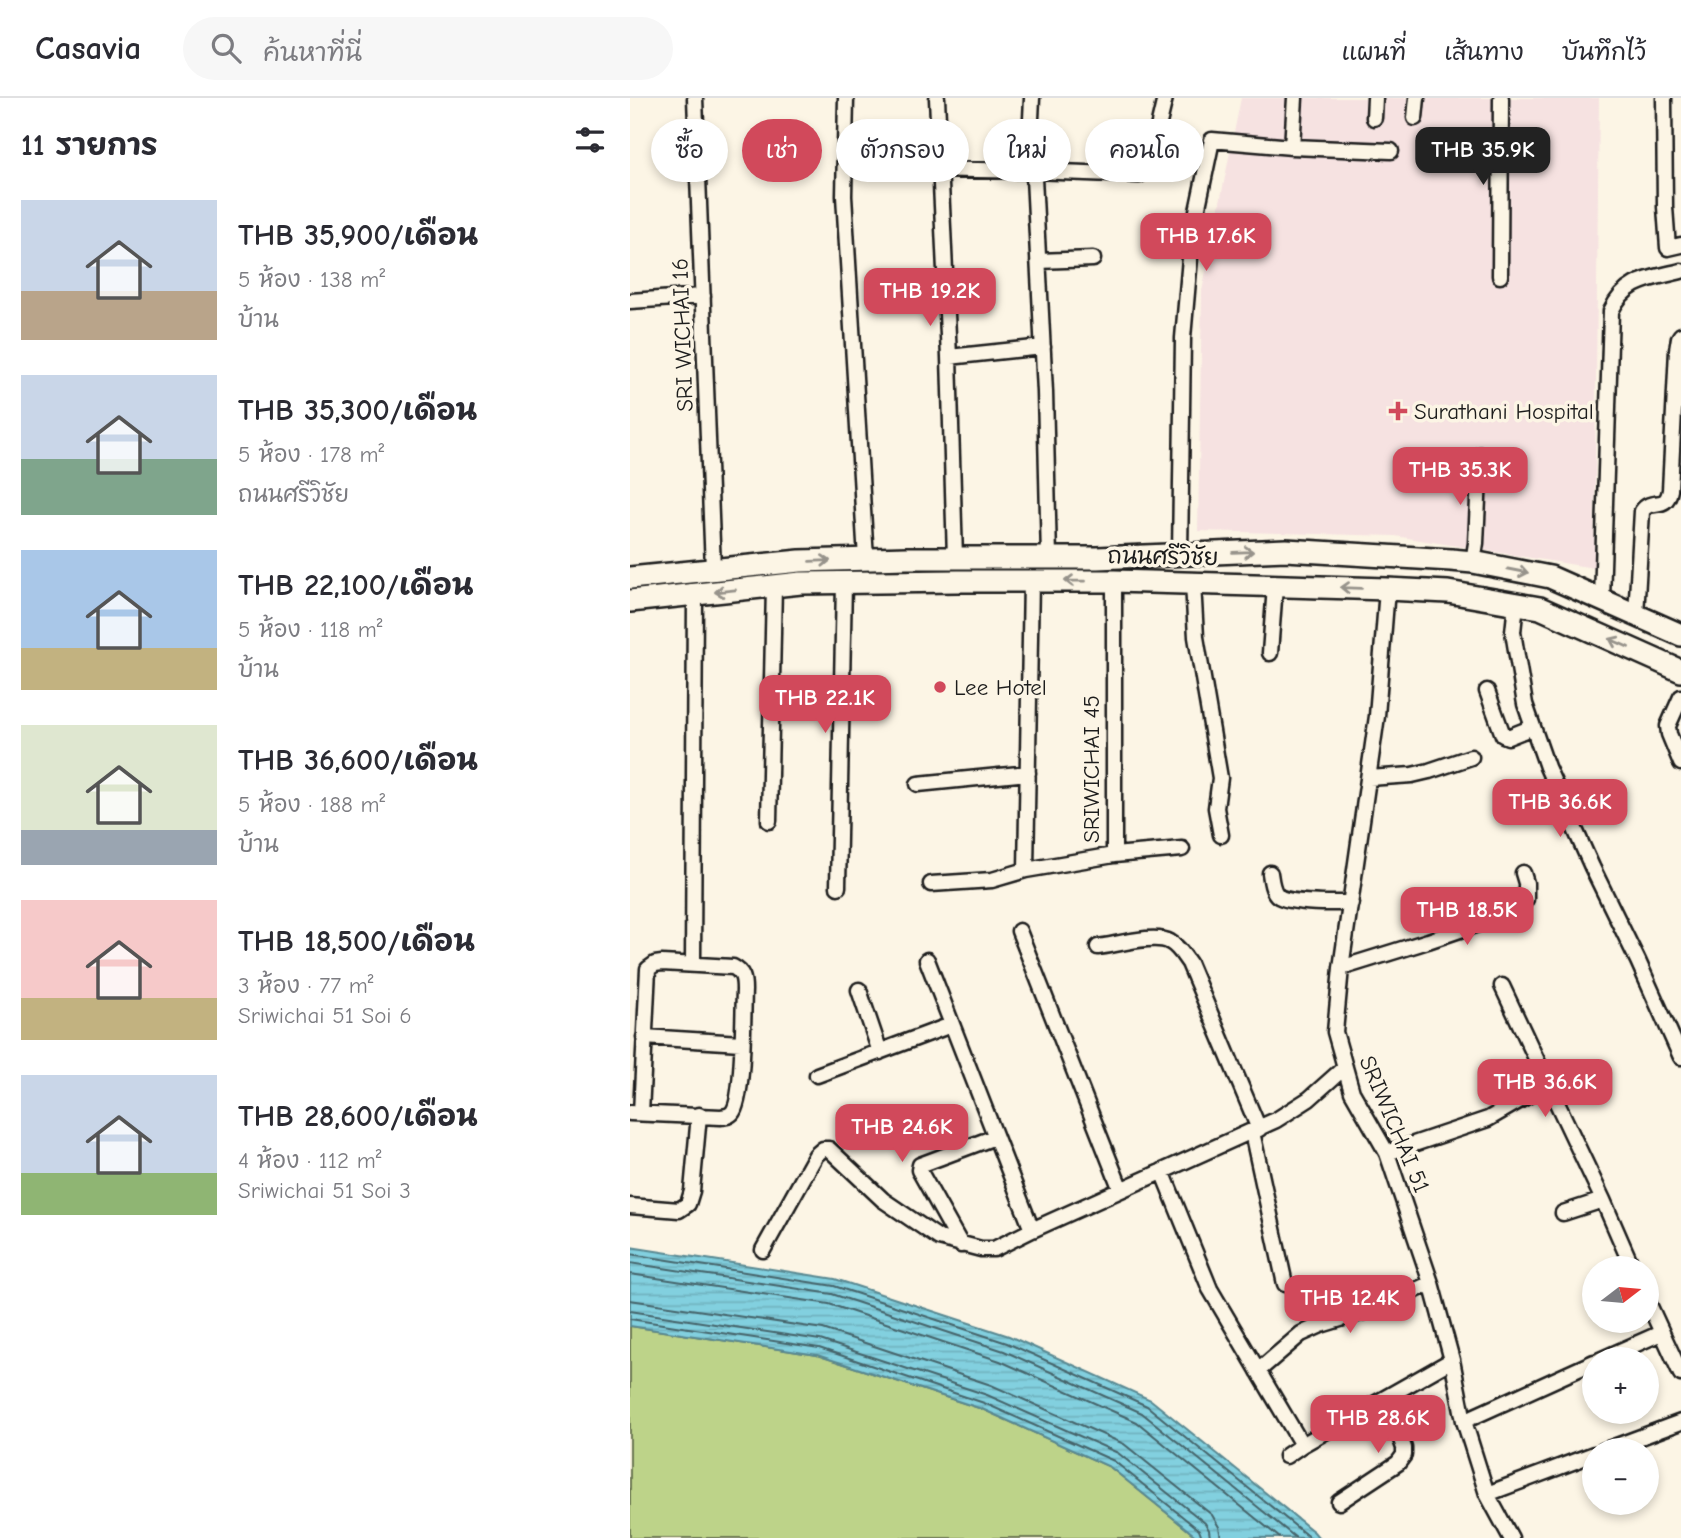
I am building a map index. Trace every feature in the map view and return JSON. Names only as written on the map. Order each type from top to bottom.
[{"type":"main road","name":"ถนนศรีวิชัย","points":[[630,578],[800,561],[1097,558],[1306,551],[1473,562],[1549,577],[1681,635]]},
{"type":"main road","points":[[1305,586],[1306,551]]},
{"type":"main road","name":"ถนนศรีวิชัย","points":[[630,601],[774,586],[1031,580],[1448,592],[1540,608],[1681,671]]},
{"type":"street","name":"SRI WICHAI 16","points":[[695,98],[713,569]]},
{"type":"street","points":[[846,98],[846,119]]},
{"type":"street","points":[[937,98],[938,119]]},
{"type":"street","points":[[1031,119],[1032,98]]},
{"type":"street","points":[[1071,172],[1139,175],[1148,170],[1165,98]]},
{"type":"street","points":[[1292,147],[1295,98]]},
{"type":"street","points":[[1374,98],[1374,118]]},
{"type":"street","points":[[1415,118],[1417,98]]},
{"type":"street","points":[[1500,276],[1501,98]]},
{"type":"street","points":[[1664,98],[1668,248],[1681,245]]},
{"type":"street","points":[[1180,555],[1183,338],[1192,236],[1212,140],[1391,151]]},
{"type":"street","points":[[844,182],[866,559]]},
{"type":"street","points":[[940,182],[949,357],[955,558]]},
{"type":"street","points":[[1034,182],[1043,347],[1049,558]]},
{"type":"street","points":[[1038,261],[1093,259]]},
{"type":"street","points":[[1602,600],[1611,311],[1617,298],[1629,286],[1681,271]]},
{"type":"street","points":[[630,301],[703,296]]},
{"type":"street","points":[[1636,615],[1642,511],[1651,504],[1668,499],[1678,388],[1677,350],[1681,335]]},
{"type":"street","points":[[949,357],[1043,347]]},
{"type":"street","points":[[1473,562],[1480,455]]},
{"type":"street","points":[[1026,870],[1031,580]]},
{"type":"street","name":"SRIWICHAI 45","points":[[931,884],[992,880],[1026,870],[1114,855],[1114,581]]},
{"type":"street","points":[[838,887],[844,583]]},
{"type":"street","points":[[1193,583],[1196,637],[1220,778],[1216,808],[1221,835]]},
{"type":"street","points":[[769,821],[774,586]]},
{"type":"street","points":[[1270,653],[1275,586]]},
{"type":"street","name":"SRIWICHAI 51","points":[[1387,589],[1377,716],[1341,968],[1335,1032],[1352,1092],[1387,1153],[1431,1283],[1452,1360],[1464,1421],[1487,1494],[1511,1538]]},
{"type":"street","points":[[693,964],[695,594]]},
{"type":"street","points":[[1516,604],[1513,632],[1525,704],[1547,766],[1681,1057]]},
{"type":"street","points":[[1487,691],[1503,735],[1508,737],[1533,727]]},
{"type":"street","points":[[1681,697],[1668,726],[1681,763]]},
{"type":"street","points":[[1369,778],[1420,773],[1471,757]]},
{"type":"street","points":[[918,784],[1028,773]]},
{"type":"street","points":[[1114,855],[1182,849]]},
{"type":"street","points":[[1270,873],[1276,894],[1281,898],[1291,901],[1351,904]]},
{"type":"street","points":[[1341,968],[1507,914],[1520,907],[1527,899],[1523,873]]},
{"type":"street","points":[[1019,931],[1121,1190]]},
{"type":"street","points":[[1098,947],[1156,938],[1168,940],[1189,963],[1256,1130],[1285,1284]]},
{"type":"street","points":[[927,960],[1032,1230]]},
{"type":"street","points":[[654,964],[733,967],[741,974],[744,982],[739,1093],[733,1112],[722,1117],[635,1113],[644,1037],[648,969],[654,964]]},
{"type":"street","points":[[1502,986],[1627,1256]]},
{"type":"street","points":[[859,990],[880,1052]]},
{"type":"street","points":[[817,1075],[951,1025]]},
{"type":"street","points":[[644,1037],[741,1042]]},
{"type":"street","points":[[763,1250],[817,1155],[825,1148],[883,1200],[939,1238],[981,1249],[994,1249],[1256,1130],[1301,1105],[1345,1067]]},
{"type":"street","points":[[1387,1153],[1488,1119],[1548,1084]]},
{"type":"street","points":[[630,1206],[679,1210],[688,1204],[692,1191],[699,1115]]},
{"type":"street","points":[[961,1245],[919,1170],[920,1165],[995,1137]]},
{"type":"street","points":[[1162,1171],[1209,1289],[1301,1445]]},
{"type":"street","points":[[1563,1213],[1603,1199]]},
{"type":"street","points":[[1258,1371],[1301,1334],[1380,1307],[1431,1283]]},
{"type":"street","points":[[1659,1328],[1681,1374]]},
{"type":"street","points":[[1629,1347],[1661,1333]]},
{"type":"street","points":[[1286,1456],[1452,1360]]},
{"type":"street","points":[[1464,1421],[1582,1368]]},
{"type":"street","points":[[1339,1502],[1398,1463],[1404,1455],[1404,1448],[1385,1398]]},
{"type":"street","points":[[1638,1438],[1681,1422]]},
{"type":"street","points":[[1487,1494],[1582,1458]]},
{"type":"shaded area","name":"Surathani Hospital","points":[[1241,98],[1599,98],[1594,568],[1395,536],[1198,531],[1202,291]]},
{"type":"green space","points":[[630,1326],[817,1355],[982,1409],[1110,1467],[1198,1538],[630,1538]]},
{"type":"water","points":[[630,1247],[835,1279],[1009,1336],[1151,1400],[1319,1538],[1198,1538],[1110,1467],[982,1409],[817,1355],[630,1326]]},
{"type":"place","name":"Surathani Hospital","points":[[1398,411]]},
{"type":"place","name":"Lee Hotel","points":[[940,687]]}]
